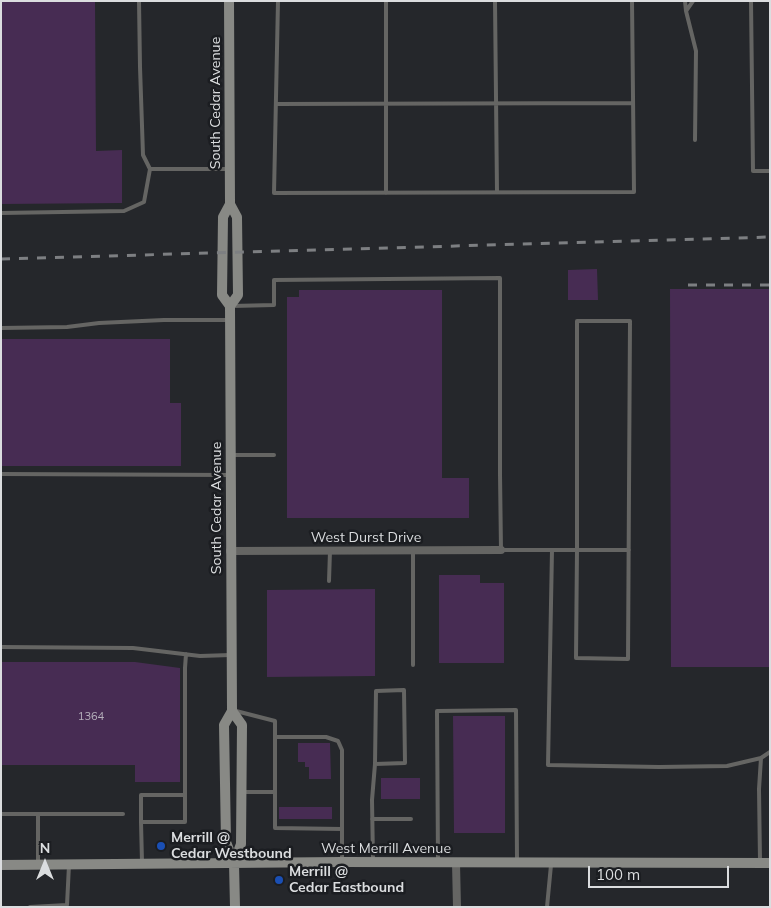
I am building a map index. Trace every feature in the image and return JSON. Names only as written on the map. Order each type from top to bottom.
[{"type":"main road","name":"South Cedar Avenue","points":[[230,1],[230,204],[223,217],[222,252],[222,295],[230,306]]},
{"type":"main road","name":"South Cedar Avenue","points":[[230,204],[238,217],[238,295],[230,306],[232,710],[224,725],[226,842],[234,863],[235,907]]},
{"type":"main road","name":"South Cedar Avenue","points":[[232,710],[242,725],[241,844],[234,863]]},
{"type":"main road","name":"West Merrill Avenue","points":[[1,865],[342,862],[438,864],[517,862],[765,863]]},
{"type":"street","name":"West Durst Drive","points":[[230,551],[501,550]]},
{"type":"street","points":[[456,863],[457,907]]},
{"type":"lane","points":[[1,213],[124,211],[144,202],[150,170],[143,155],[139,1]]},
{"type":"lane","points":[[278,1],[274,193],[634,192],[632,1]]},
{"type":"lane","points":[[386,1],[386,193]]},
{"type":"lane","points":[[495,1],[497,192]]},
{"type":"lane","points":[[686,1],[686,11],[696,51],[696,140]]},
{"type":"lane","points":[[686,11],[694,1]]},
{"type":"lane","points":[[751,1],[753,171],[770,171]]},
{"type":"lane","points":[[276,104],[633,103]]},
{"type":"lane","points":[[150,170],[230,169]]},
{"type":"lane","points":[[230,306],[274,305],[274,280],[500,278],[501,550],[629,550]]},
{"type":"lane","points":[[1,328],[67,327],[99,323],[164,320],[230,320]]},
{"type":"lane","points":[[577,321],[630,321],[628,659],[576,658],[577,550],[577,321]]},
{"type":"lane","points":[[230,456],[274,455]]},
{"type":"lane","points":[[1,474],[230,475]]},
{"type":"lane","points":[[552,550],[548,765],[728,766],[762,758],[770,752]]},
{"type":"lane","points":[[329,581],[330,551]]},
{"type":"lane","points":[[413,665],[414,551]]},
{"type":"lane","points":[[1,647],[133,648],[186,654],[231,655]]},
{"type":"lane","points":[[141,822],[185,822],[186,654]]},
{"type":"lane","points":[[373,862],[372,819],[376,691],[404,690],[405,763],[375,764]]},
{"type":"lane","points":[[232,710],[275,721],[275,828],[342,829]]},
{"type":"lane","points":[[438,864],[437,710],[516,710],[517,862]]},
{"type":"lane","points":[[276,737],[326,737],[338,741],[342,750],[342,862]]},
{"type":"lane","points":[[762,758],[759,789],[765,863]]},
{"type":"lane","points":[[241,792],[275,792]]},
{"type":"lane","points":[[142,863],[141,795],[185,795]]},
{"type":"lane","points":[[1,814],[123,814]]},
{"type":"lane","points":[[38,814],[38,865]]},
{"type":"lane","points":[[372,819],[411,819]]},
{"type":"lane","points":[[547,907],[550,862]]},
{"type":"lane","points":[[30,907],[67,905],[69,865]]},
{"type":"building","points":[[1,1],[95,1],[96,151],[122,150],[122,203],[1,204]]},
{"type":"building","points":[[597,269],[598,300],[568,300],[568,270]]},
{"type":"building","points":[[670,289],[770,289],[770,667],[671,667]]},
{"type":"building","points":[[299,290],[442,290],[442,478],[469,478],[469,518],[287,518],[287,297],[299,297]]},
{"type":"building","points":[[1,339],[170,339],[170,403],[181,403],[181,466],[1,466]]},
{"type":"building","points":[[439,575],[480,575],[480,583],[504,583],[504,663],[439,663]]},
{"type":"building","points":[[375,589],[375,676],[267,677],[267,590]]},
{"type":"building","points":[[1,662],[135,662],[180,668],[180,782],[135,782],[135,765],[1,765]]},
{"type":"building","points":[[453,716],[505,716],[505,833],[454,833]]},
{"type":"building","points":[[298,743],[330,743],[331,779],[309,779],[309,767],[305,767],[305,762],[298,762]]},
{"type":"building","points":[[381,778],[420,778],[420,799],[381,799]]},
{"type":"building","points":[[279,807],[332,807],[332,819],[279,819]]},
{"type":"railway","points":[[1,259],[770,237]]},
{"type":"railway","points":[[688,285],[770,285]]},
{"type":"place","name":"Merrill @ Cedar Westbound","points":[[161,846]]},
{"type":"place","name":"Merrill @ Cedar Eastbound","points":[[279,880]]}]
